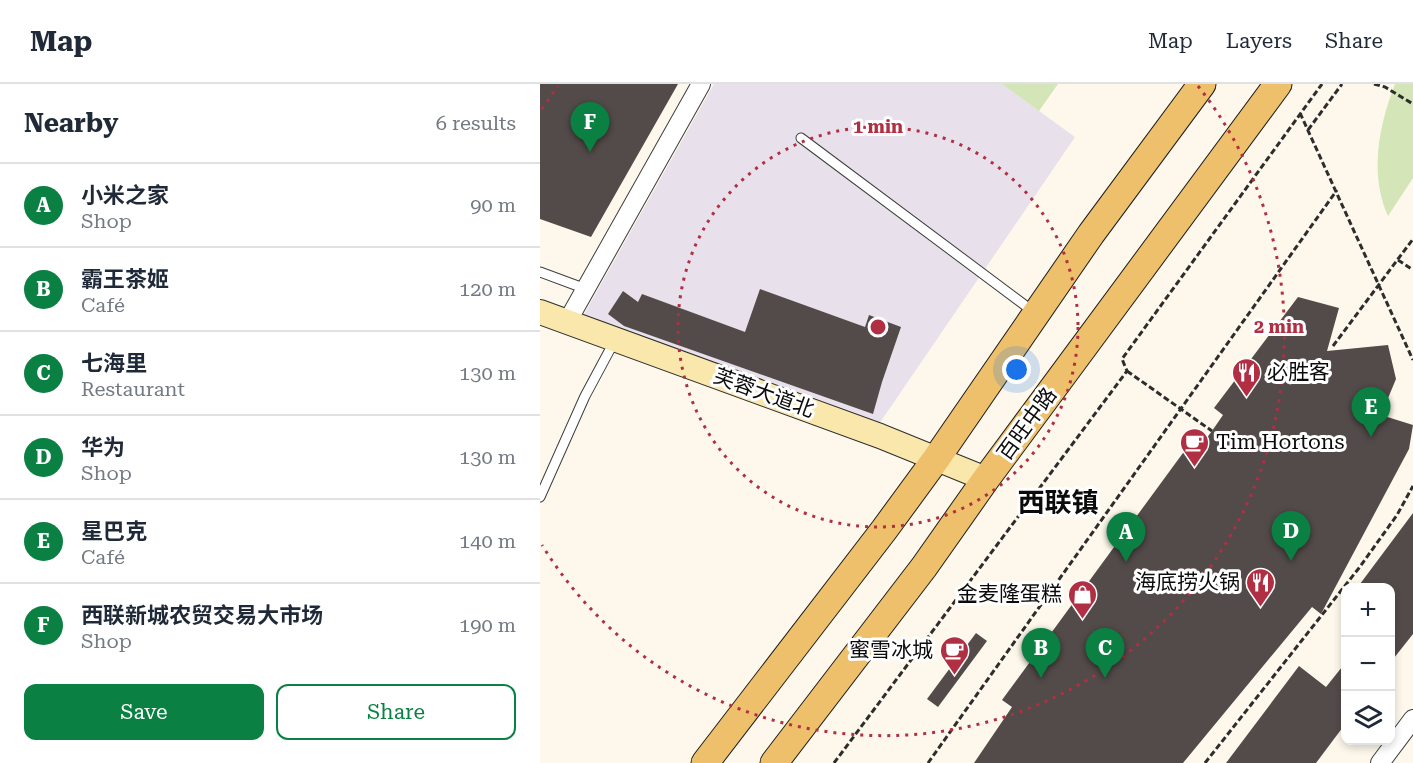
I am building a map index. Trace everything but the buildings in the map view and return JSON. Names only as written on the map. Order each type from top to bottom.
[{"type":"main road","points":[[705,763],[936,459],[1090,234],[1202,84]]},
{"type":"main road","name":"百旺中路","points":[[774,763],[924,567],[986,479],[1278,84]]},
{"type":"main road","name":"芙蓉大道北","points":[[540,312],[880,436],[986,479]]},
{"type":"street","points":[[567,322],[701,84]]},
{"type":"street","points":[[1380,763],[1412,727]]},
{"type":"lane","points":[[801,138],[1036,313]]},
{"type":"lane","points":[[540,272],[586,289]]},
{"type":"lane","points":[[540,497],[585,396],[616,340]]},
{"type":"path","points":[[1212,431],[1127,371],[1122,358],[1322,84]]},
{"type":"path","points":[[1308,130],[1342,84]]},
{"type":"path","points":[[1374,84],[1385,87],[1413,104]]},
{"type":"path","points":[[1300,113],[1413,360]]},
{"type":"path","points":[[928,763],[1337,190]]},
{"type":"path","points":[[1333,346],[1413,239]]},
{"type":"path","points":[[1398,260],[1413,270]]},
{"type":"path","points":[[834,763],[1127,371]]},
{"type":"path","points":[[1206,763],[1359,568],[1397,515],[1413,486]]},
{"type":"shaded area","points":[[714,84],[1002,84],[1075,137],[879,424],[583,316]]},
{"type":"green space","points":[[1002,84],[1058,84],[1039,111]]},
{"type":"green space","points":[[1395,84],[1413,84],[1413,178],[1388,216],[1379,183],[1378,150],[1384,116]]},
{"type":"place","name":"西联新城农贸交易大市场","points":[[590,152]]},
{"type":"place","name":"必胜客","points":[[1246,398]]},
{"type":"place","name":"星巴克","points":[[1371,437]]},
{"type":"place","name":"Tim Hortons","points":[[1195,468]]},
{"type":"place","name":"华为","points":[[1291,561]]},
{"type":"place","name":"小米之家","points":[[1126,562]]},
{"type":"place","name":"海底捞火锅","points":[[1261,608]]},
{"type":"place","name":"金麦隆蛋糕","points":[[1083,620]]},
{"type":"place","name":"蜜雪冰城","points":[[954,676]]},
{"type":"place","name":"霸王茶姬","points":[[1041,678]]},
{"type":"place","name":"七海里","points":[[1105,678]]},
{"type":"district","name":"西联镇","points":[[1058,503]]}]
